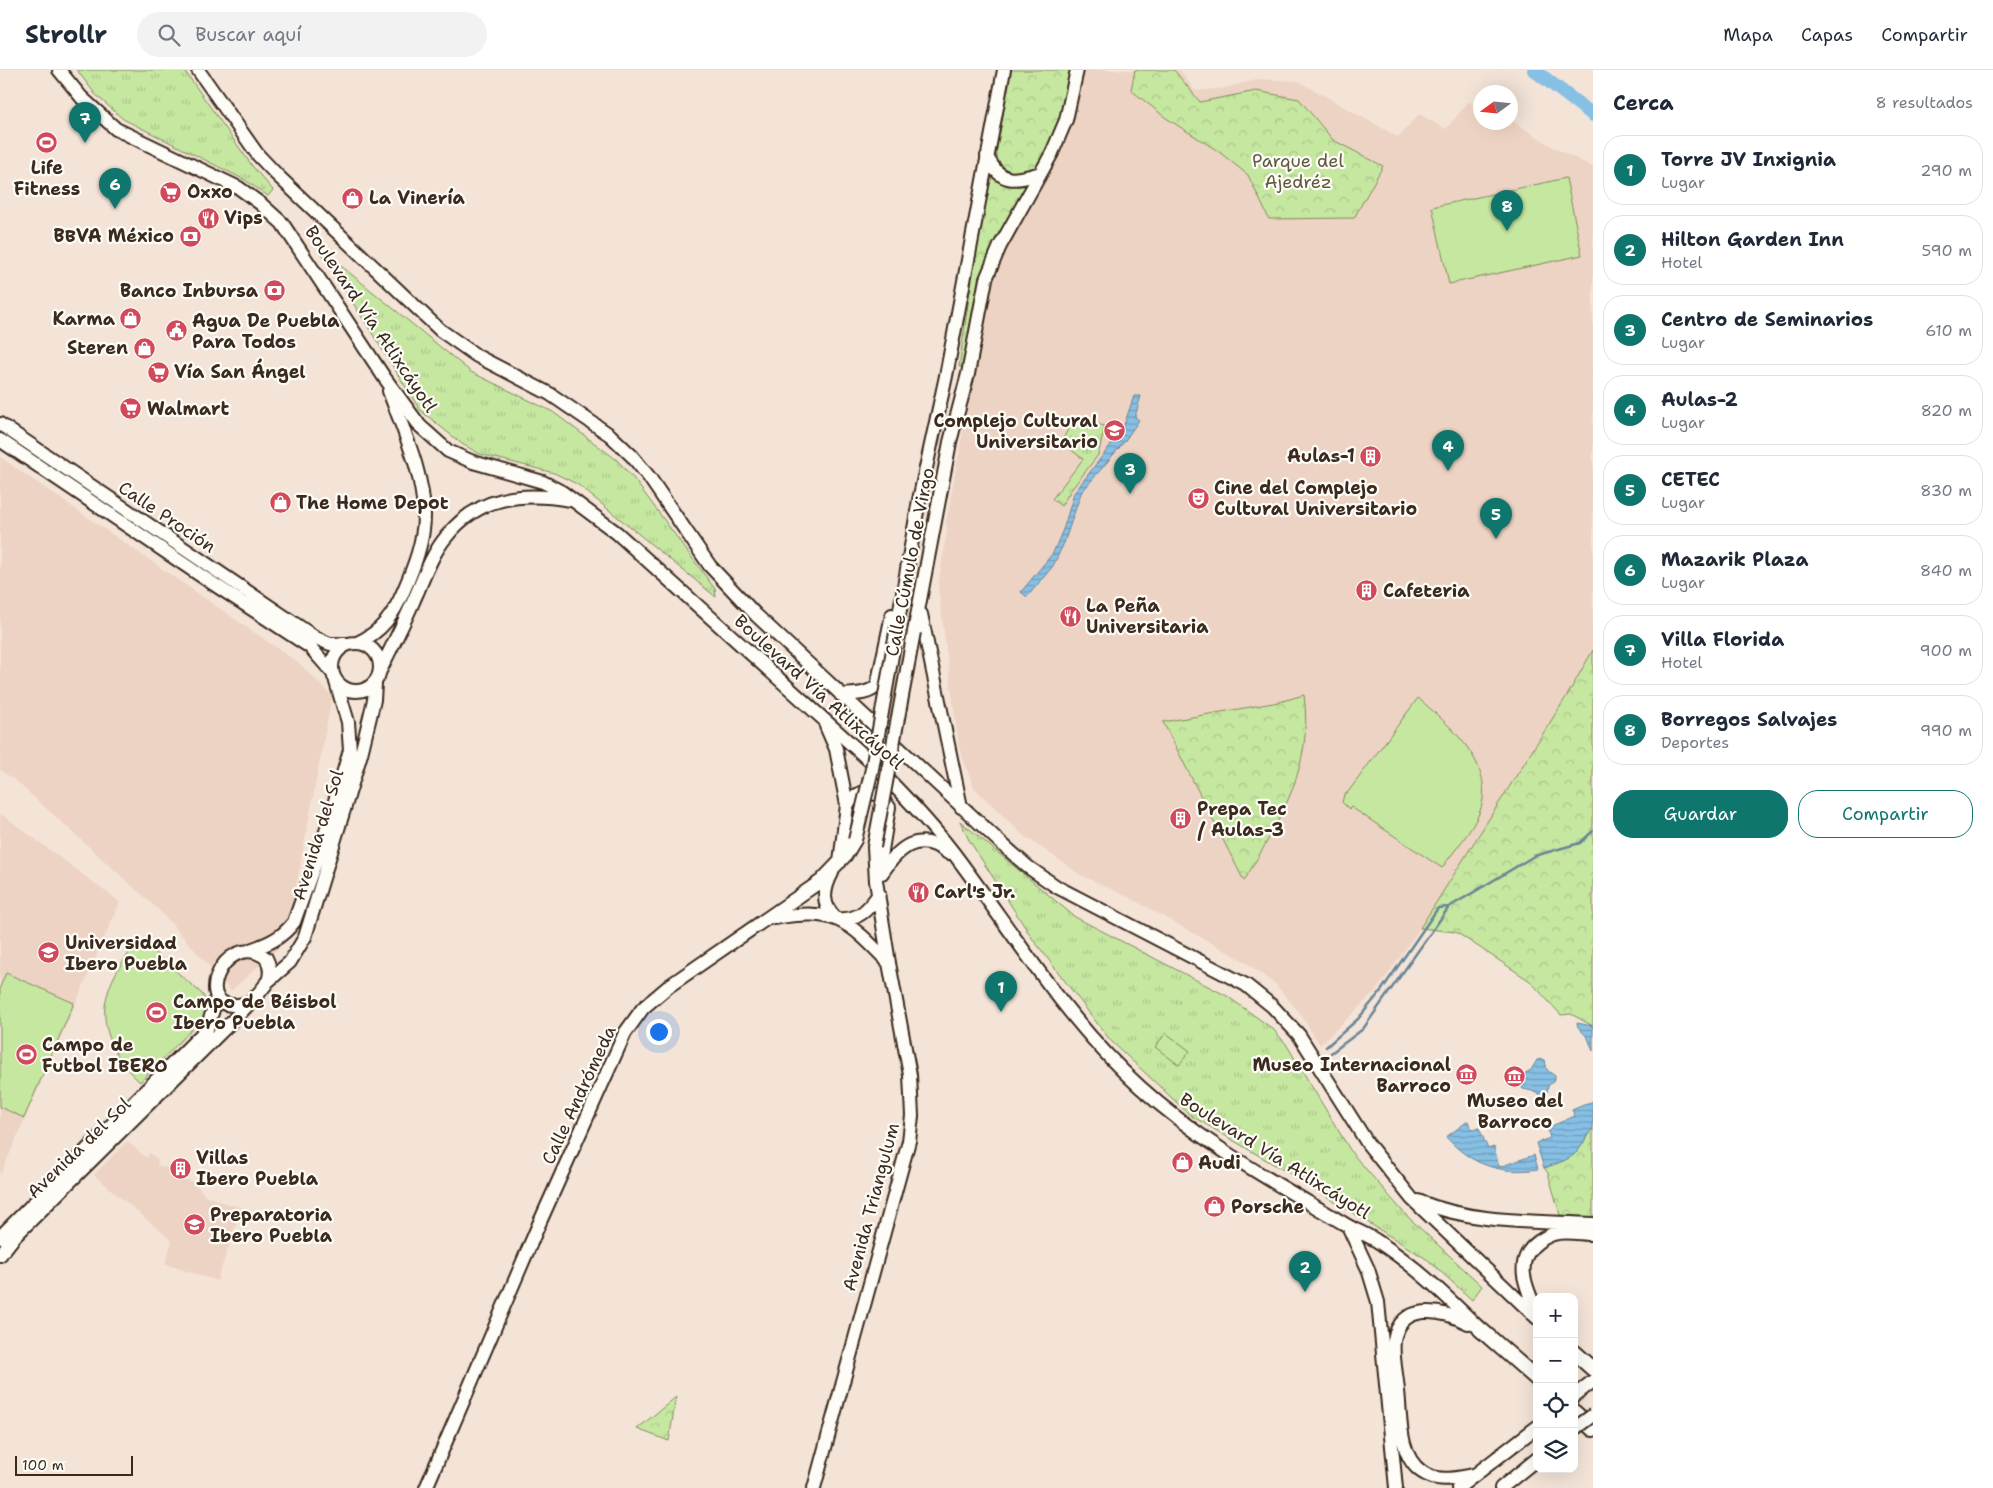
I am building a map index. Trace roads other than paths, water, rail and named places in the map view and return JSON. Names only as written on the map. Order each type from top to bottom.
[{"type":"main road","name":"Boulevard Vía Atlixcáyotl","points":[[59,70],[82,98],[116,129],[239,188],[282,223],[384,377],[420,426],[448,451],[473,462],[543,482],[577,502],[617,534],[891,782],[959,861],[1072,1016],[1130,1079],[1183,1123],[1348,1226],[1376,1240],[1423,1274],[1480,1329],[1533,1375]]},
{"type":"main road","name":"Boulevard Vía Atlixcáyotl","points":[[198,70],[258,155],[440,330],[477,356],[550,394],[590,420],[632,456],[710,566],[756,615],[961,807],[1028,867],[1057,886],[1246,985],[1266,1000],[1299,1035],[1368,1144],[1412,1199],[1533,1314]]},
{"type":"main road","name":"Calle Cúmulo de Virgo","points":[[872,769],[909,554],[946,376],[953,330],[1004,70]]},
{"type":"main road","name":"Calle Cúmulo de Virgo","points":[[886,782],[956,415],[968,374],[986,279],[1000,246],[1041,173],[1066,120],[1077,70]]},
{"type":"main road","points":[[987,156],[993,169],[1011,180],[1023,179],[1041,173]]},
{"type":"main road","points":[[953,330],[950,362],[956,369],[968,374]]},
{"type":"main road","points":[[946,376],[953,378],[957,384],[956,415]]},
{"type":"main road","points":[[334,677],[333,660],[338,650],[377,632],[389,619],[398,603],[416,555],[424,516],[421,491],[412,455],[384,377]]},
{"type":"main road","name":"Calle Proción","points":[[0,424],[206,572]]},
{"type":"main road","name":"Calle Proción","points":[[0,440],[313,642]]},
{"type":"main road","points":[[313,642],[334,677],[344,689],[354,692],[364,690],[375,684],[432,558],[446,537],[464,518],[494,502],[514,497],[544,496],[577,502]]},
{"type":"main road","points":[[841,695],[872,691],[877,686],[905,551],[915,524]]},
{"type":"main road","points":[[909,554],[909,581],[915,592],[922,597]]},
{"type":"main road","points":[[920,610],[961,807]]},
{"type":"main road","points":[[313,642],[330,644],[353,643],[369,646],[378,658],[380,671]]},
{"type":"main road","name":"Avenida del Sol","points":[[250,950],[272,942],[287,932],[294,922],[325,835],[350,750],[348,722],[334,677]]},
{"type":"main road","name":"Avenida del Sol","points":[[266,983],[281,971],[297,952],[305,937],[361,754],[374,700],[375,684]]},
{"type":"main road","points":[[824,721],[836,749],[847,805],[837,865],[827,882],[826,907],[837,919],[853,928],[889,963]]},
{"type":"main road","name":"Calle Andrómeda","points":[[426,1488],[539,1224],[625,1033],[643,1008],[669,986],[807,892],[837,865],[855,840],[872,769]]},
{"type":"main road","name":"Avenida Triangulum","points":[[814,1488],[911,1132],[913,1100],[910,1075],[876,881],[874,847],[886,782]]},
{"type":"main road","points":[[847,805],[855,796],[865,791],[879,795],[889,807],[876,881]]},
{"type":"main road","points":[[876,881],[892,856],[903,847],[911,844],[920,842],[940,846],[959,861]]},
{"type":"main road","points":[[769,919],[803,913],[820,914],[848,920],[863,914],[879,894]]},
{"type":"main road","points":[[272,942],[286,944],[297,952]]},
{"type":"main road","points":[[250,950],[266,958],[270,972],[266,983],[248,1003],[234,1006],[224,1003],[217,998],[214,990],[214,981],[219,969],[240,952],[250,950]]},
{"type":"main road","name":"Avenida del Sol","points":[[0,1237],[207,1029],[217,998]]},
{"type":"main road","name":"Avenida del Sol","points":[[0,1254],[15,1236],[248,1003]]},
{"type":"main road","points":[[1412,1199],[1441,1211],[1464,1216],[1593,1224]]},
{"type":"main road","points":[[1348,1226],[1368,1269],[1378,1302],[1396,1488]]},
{"type":"main road","points":[[1533,1302],[1523,1276],[1523,1264],[1532,1246],[1548,1235],[1560,1232],[1593,1234]]},
{"type":"main road","points":[[1474,1475],[1447,1479],[1428,1476],[1420,1471],[1409,1458],[1404,1440],[1394,1347],[1397,1331],[1402,1323],[1417,1313],[1434,1311],[1451,1314],[1480,1329]]},
{"type":"main road","points":[[1578,1356],[1593,1369]]},
{"type":"main road","points":[[1578,1393],[1593,1381]]},
{"type":"main road","points":[[1575,1428],[1593,1415]]},
{"type":"main road","points":[[1578,1416],[1593,1429]]},
{"type":"main road","points":[[1458,1488],[1536,1428]]},
{"type":"main road","points":[[1501,1488],[1533,1462]]},
{"type":"main road","points":[[1514,1488],[1521,1472]]},
{"type":"water","points":[[1134,396],[1141,396],[1135,417],[1139,420],[1124,442],[1081,493],[1064,543],[1053,566],[1027,597],[1021,592],[1053,553],[1064,527],[1074,493],[1116,438],[1124,425]]},
{"type":"water","points":[[1577,1023],[1593,1026],[1593,1051],[1588,1038],[1578,1027]]},
{"type":"water","points":[[1537,1060],[1545,1060],[1547,1070],[1555,1076],[1555,1080],[1548,1086],[1547,1092],[1542,1096],[1523,1089],[1517,1081],[1520,1076],[1531,1070]]},
{"type":"water","points":[[1593,1101],[1593,1129],[1577,1152],[1566,1160],[1544,1168],[1536,1143],[1550,1138],[1547,1128],[1575,1116],[1572,1110]]},
{"type":"water","points":[[1468,1121],[1471,1129],[1479,1128],[1488,1149],[1494,1147],[1499,1167],[1534,1155],[1538,1169],[1499,1169],[1487,1166],[1466,1155],[1446,1137]]},
{"type":"waterway","points":[[1534,70],[1593,115]]},
{"type":"waterway","points":[[1331,1053],[1363,1029],[1449,907],[1534,856],[1580,843],[1593,831]]},
{"type":"waterway","points":[[1326,1047],[1358,1019],[1381,991],[1438,908],[1449,907]]},
{"type":"place","name":"Life Fitness","points":[[47,143]]},
{"type":"place","name":"Villa Florida","points":[[85,143]]},
{"type":"place","name":"Oxxo","points":[[171,192]]},
{"type":"place","name":"La Vinería","points":[[353,198]]},
{"type":"place","name":"Mazarik Plaza","points":[[115,209]]},
{"type":"place","name":"Vips","points":[[208,218]]},
{"type":"place","name":"Borregos Salvajes","points":[[1507,231]]},
{"type":"place","name":"BBVA México","points":[[190,236]]},
{"type":"place","name":"Banco Inbursa","points":[[274,291]]},
{"type":"place","name":"Karma","points":[[131,319]]},
{"type":"place","name":"Agua De Puebla Para Todos","points":[[176,331]]},
{"type":"place","name":"Steren","points":[[144,348]]},
{"type":"place","name":"Vía San Ángel","points":[[158,372]]},
{"type":"place","name":"Walmart","points":[[131,409]]},
{"type":"place","name":"Complejo Cultural Universitario","points":[[1114,431]]},
{"type":"place","name":"Aulas-1","points":[[1371,456]]},
{"type":"place","name":"Aulas-2","points":[[1448,471]]},
{"type":"place","name":"Centro de Seminarios","points":[[1130,494]]},
{"type":"place","name":"Cine del Complejo Cultural Universitario","points":[[1198,498]]},
{"type":"place","name":"The Home Depot","points":[[280,503]]},
{"type":"place","name":"CETEC","points":[[1496,539]]},
{"type":"place","name":"Cafeteria","points":[[1367,591]]},
{"type":"place","name":"La Peña Universitaria","points":[[1070,616]]},
{"type":"place","name":"Prepa Tec / Aulas-3","points":[[1181,819]]},
{"type":"place","name":"Carl's Jr.","points":[[918,892]]},
{"type":"place","name":"Universidad Ibero Puebla","points":[[49,953]]},
{"type":"place","name":"Campo de Béisbol Ibero Puebla","points":[[157,1012]]},
{"type":"place","name":"Torre JV Inxignia","points":[[1001,1012]]},
{"type":"place","name":"Campo de Futbol IBERO","points":[[26,1055]]},
{"type":"place","name":"Museo Internacional Barroco","points":[[1467,1075]]},
{"type":"place","name":"Museo del Barroco","points":[[1515,1076]]},
{"type":"place","name":"Audi","points":[[1182,1163]]},
{"type":"place","name":"Villas Ibero Puebla","points":[[180,1168]]},
{"type":"place","name":"Porsche","points":[[1215,1207]]},
{"type":"place","name":"Preparatoria Ibero Puebla","points":[[194,1225]]},
{"type":"place","name":"Hilton Garden Inn","points":[[1305,1292]]},
{"type":"park label","name":"Parque del Ajedréz","points":[[1298,171]]}]
